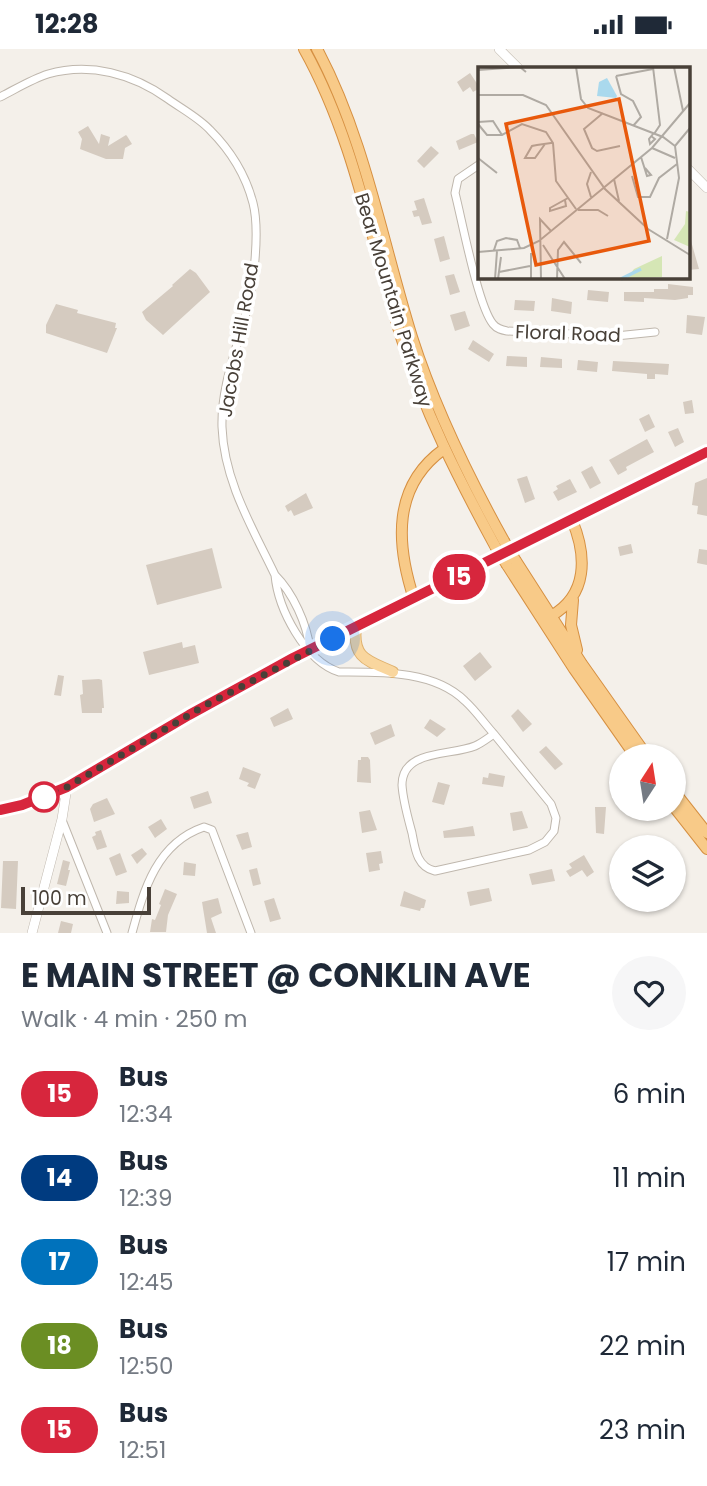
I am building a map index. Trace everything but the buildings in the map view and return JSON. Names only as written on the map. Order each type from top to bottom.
[{"type":"highway","name":"Bear Mountain Parkway","points":[[304,49],[342,134],[401,339],[444,449],[574,669],[627,744]]},
{"type":"highway","name":"Bear Mountain Parkway","points":[[317,49],[357,144],[425,375],[500,544]]},
{"type":"highway","points":[[414,599],[402,553],[404,513],[408,494],[419,472],[427,461],[444,449]]},
{"type":"highway","points":[[572,520],[583,558],[574,594],[571,625],[582,664]]},
{"type":"highway","name":"Bear Mountain Parkway","points":[[511,563],[551,616],[639,744]]},
{"type":"highway","points":[[551,616],[564,608],[574,594]]},
{"type":"highway","points":[[686,806],[707,833]]},
{"type":"highway","points":[[685,821],[707,849]]},
{"type":"main road","points":[[0,810],[33,801],[67,787],[189,715],[310,650],[707,452]]},
{"type":"main road","points":[[356,627],[355,644],[360,655],[393,672]]},
{"type":"street","points":[[499,49],[518,67]]},
{"type":"street","name":"Jacobs Hill Road","points":[[0,97],[45,75],[67,69],[95,69],[128,76],[157,91],[208,128],[228,150],[243,176],[253,203],[255,225],[253,281],[223,401],[225,457],[232,484],[275,575],[276,590],[298,639],[322,663],[339,672],[393,672],[453,691],[494,734]]},
{"type":"street","name":"Floral Road","points":[[478,165],[458,179],[454,193],[483,303],[491,323],[496,328],[508,331],[616,336],[655,332]]},
{"type":"street","points":[[690,171],[707,188]]},
{"type":"street","points":[[494,734],[551,804],[556,818],[554,831],[545,842],[529,850],[435,871],[427,870],[416,853],[404,799],[402,783],[406,768],[420,759],[476,745],[494,734]]},
{"type":"street","points":[[32,933],[62,820],[67,787]]},
{"type":"street","points":[[62,820],[107,933]]},
{"type":"street","points":[[132,933],[159,860],[194,830],[208,827],[214,836],[251,933]]},
{"type":"bus line","name":"15","points":[[0,810],[22,805],[67,787],[293,658],[707,452]]},
{"type":"route","points":[[44,797],[67,787],[241,686],[333,639]]}]
